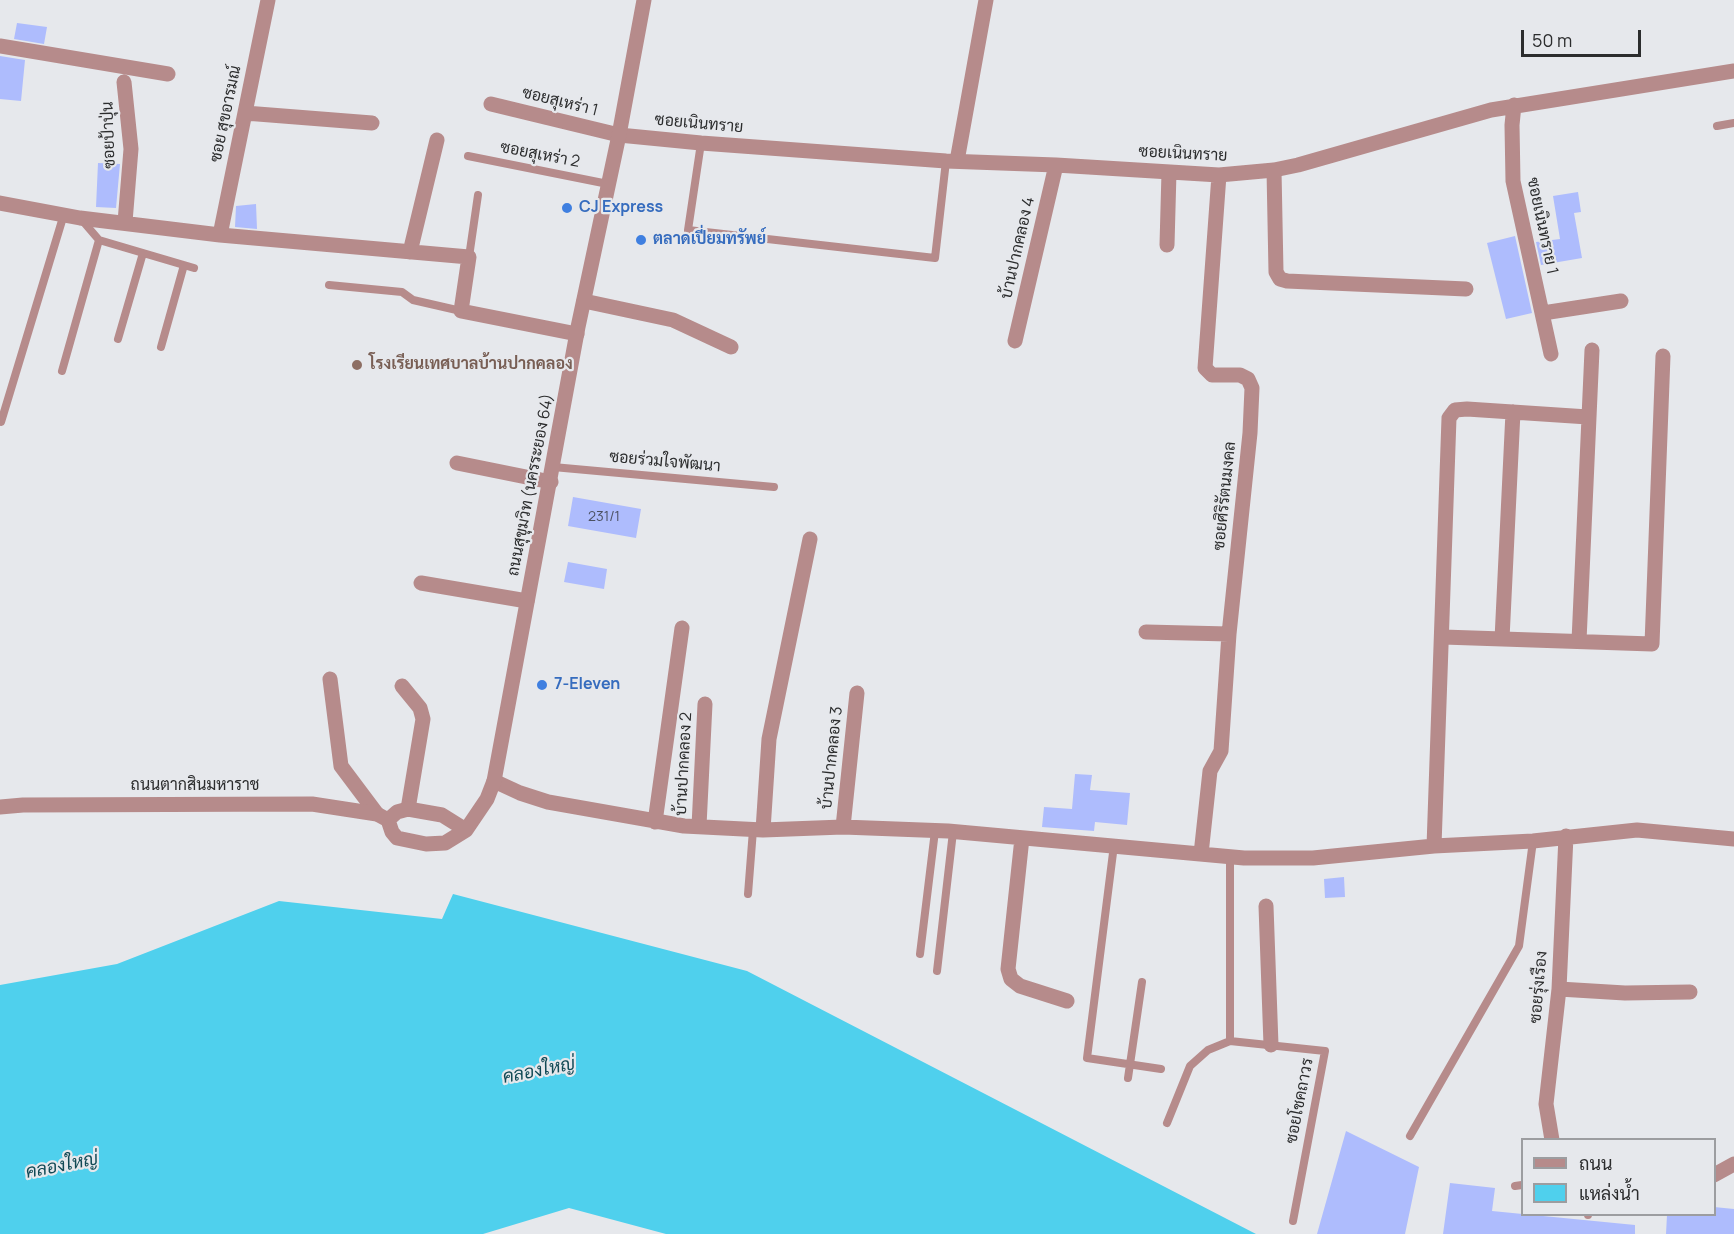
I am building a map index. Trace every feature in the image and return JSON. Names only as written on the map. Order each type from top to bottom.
[{"type":"street","name":"ซอย สุขอารมณ์","points":[[220,235],[268,0]]},
{"type":"street","name":"ถนนสุขุมวิท (นครระยอง 64)","points":[[466,830],[487,798],[494,781],[584,301],[619,135],[644,0]]},
{"type":"street","points":[[951,161],[986,0]]},
{"type":"street","points":[[0,46],[168,74]]},
{"type":"street","name":"ซอยเนินทราย","points":[[619,135],[701,144],[951,161],[1218,175],[1274,170],[1514,105],[1734,70]]},
{"type":"street","name":"ซอยป้าปุ่น","points":[[124,82],[131,149],[124,222]]},
{"type":"street","name":"ซอยสุเหร่า 1","points":[[491,104],[619,135]]},
{"type":"street","name":"ซอยเนินทราย 1","points":[[1514,105],[1512,180],[1551,354]]},
{"type":"street","points":[[245,113],[372,123]]},
{"type":"street","points":[[410,252],[436,140]]},
{"type":"street","name":"บ้านปากคลอง 4","points":[[1015,340],[1056,165]]},
{"type":"street","points":[[1274,170],[1276,272],[1280,279],[1466,289]]},
{"type":"street","points":[[1167,245],[1169,172]]},
{"type":"street","name":"ซอยศิริรัตนมงคล","points":[[1201,854],[1210,771],[1221,751],[1229,634],[1250,433],[1252,388],[1248,379],[1240,375],[1212,375],[1205,368],[1218,175]]},
{"type":"street","points":[[0,203],[80,218],[220,235],[469,257],[461,310],[578,334]]},
{"type":"street","points":[[584,301],[673,320],[731,347]]},
{"type":"street","points":[[1543,313],[1621,301]]},
{"type":"street","points":[[1579,641],[1592,350]]},
{"type":"street","points":[[1443,637],[1652,644],[1663,356]]},
{"type":"street","points":[[1434,846],[1449,418],[1455,410],[1467,409],[1588,417]]},
{"type":"street","points":[[1502,639],[1513,411]]},
{"type":"street","points":[[457,463],[552,475]]},
{"type":"street","points":[[758,830],[769,739],[810,539]]},
{"type":"street","points":[[421,583],[527,601]]},
{"type":"street","points":[[654,822],[682,628]]},
{"type":"street","points":[[1146,632],[1229,634]]},
{"type":"street","points":[[330,679],[341,766],[397,838],[426,844],[445,843],[466,830],[442,815],[408,809],[382,817]]},
{"type":"street","points":[[402,686],[420,708],[423,719],[408,809]]},
{"type":"street","name":"บ้านปากคลอง 3","points":[[843,827],[857,693]]},
{"type":"street","name":"บ้านปากคลอง 2","points":[[699,826],[705,704]]},
{"type":"street","points":[[494,781],[548,802],[654,822],[758,830],[843,827],[953,832],[1230,857],[1313,858],[1434,846],[1533,841],[1637,830],[1734,839]]},
{"type":"street","name":"ถนนตากสินมหาราช","points":[[0,807],[312,804],[382,817]]},
{"type":"street","name":"ซอยรุ่งเรือง","points":[[1552,1138],[1546,1104],[1559,989],[1566,836]]},
{"type":"street","points":[[1022,838],[1008,969],[1011,979],[1020,986],[1067,1000]]},
{"type":"street","points":[[1266,906],[1271,1045]]},
{"type":"street","points":[[1559,989],[1624,993],[1690,992]]},
{"type":"street","points":[[1716,1174],[1734,1164]]},
{"type":"lane","points":[[1717,126],[1734,123]]},
{"type":"lane","points":[[701,144],[688,230],[935,258],[951,161]]},
{"type":"lane","name":"ซอยสุเหร่า 2","points":[[468,156],[608,184]]},
{"type":"lane","points":[[469,257],[478,195]]},
{"type":"lane","points":[[1,422],[64,214]]},
{"type":"lane","points":[[80,218],[99,240],[194,268]]},
{"type":"lane","points":[[62,371],[99,240]]},
{"type":"lane","points":[[118,339],[143,253]]},
{"type":"lane","points":[[161,347],[184,265]]},
{"type":"lane","points":[[329,285],[402,292],[413,300],[461,310]]},
{"type":"lane","name":"ซอยร่วมใจพัฒนา","points":[[552,475],[774,487]]},
{"type":"lane","points":[[748,894],[758,830]]},
{"type":"lane","points":[[920,954],[935,831]]},
{"type":"lane","points":[[937,971],[953,832]]},
{"type":"lane","points":[[1410,1136],[1519,946],[1533,841]]},
{"type":"lane","points":[[1114,845],[1087,1058],[1161,1069]]},
{"type":"lane","points":[[1167,1123],[1190,1066],[1208,1050],[1230,1041],[1230,857]]},
{"type":"lane","points":[[1128,1078],[1142,982]]},
{"type":"lane","name":"ซอยโชคถาวร","points":[[1230,1041],[1325,1051],[1293,1221]]},
{"type":"water","name":"คลองใหญ่","points":[[453,894],[747,971],[1256,1234],[666,1234],[569,1208],[483,1234],[0,1234],[0,985],[117,964],[279,901],[442,919]]},
{"type":"building","points":[[17,23],[47,27],[44,44],[14,39]]},
{"type":"building","points":[[0,56],[25,60],[21,101],[0,99]]},
{"type":"building","points":[[98,163],[120,164],[116,208],[96,207]]},
{"type":"building","points":[[1578,192],[1581,212],[1574,213],[1582,258],[1541,265],[1536,242],[1560,239],[1553,196]]},
{"type":"building","points":[[256,204],[257,229],[235,227],[236,206]]},
{"type":"building","points":[[1515,236],[1532,313],[1506,319],[1487,243]]},
{"type":"building","points":[[573,497],[641,509],[636,538],[568,526]]},
{"type":"building","points":[[568,562],[607,569],[604,589],[564,582]]},
{"type":"building","points":[[1075,774],[1092,775],[1090,790],[1130,793],[1127,825],[1095,822],[1094,831],[1042,827],[1044,807],[1072,809]]},
{"type":"building","points":[[1344,877],[1345,897],[1325,898],[1324,879]]},
{"type":"building","points":[[1346,1131],[1419,1167],[1405,1234],[1317,1234]]},
{"type":"building","points":[[1450,1183],[1495,1188],[1492,1211],[1521,1214],[1521,1216],[1635,1225],[1635,1234],[1443,1234]]},
{"type":"building","points":[[1716,1207],[1734,1209],[1734,1234],[1666,1234],[1667,1216],[1716,1216]]},
{"type":"place","name":"CJ Express","points":[[567,208]]},
{"type":"place","name":"ตลาดเปี่ยมทรัพย์","points":[[641,240]]},
{"type":"place","name":"โรงเรียนเทศบาลบ้านปากคลอง","points":[[357,365]]},
{"type":"place","name":"7-Eleven","points":[[542,685]]}]
